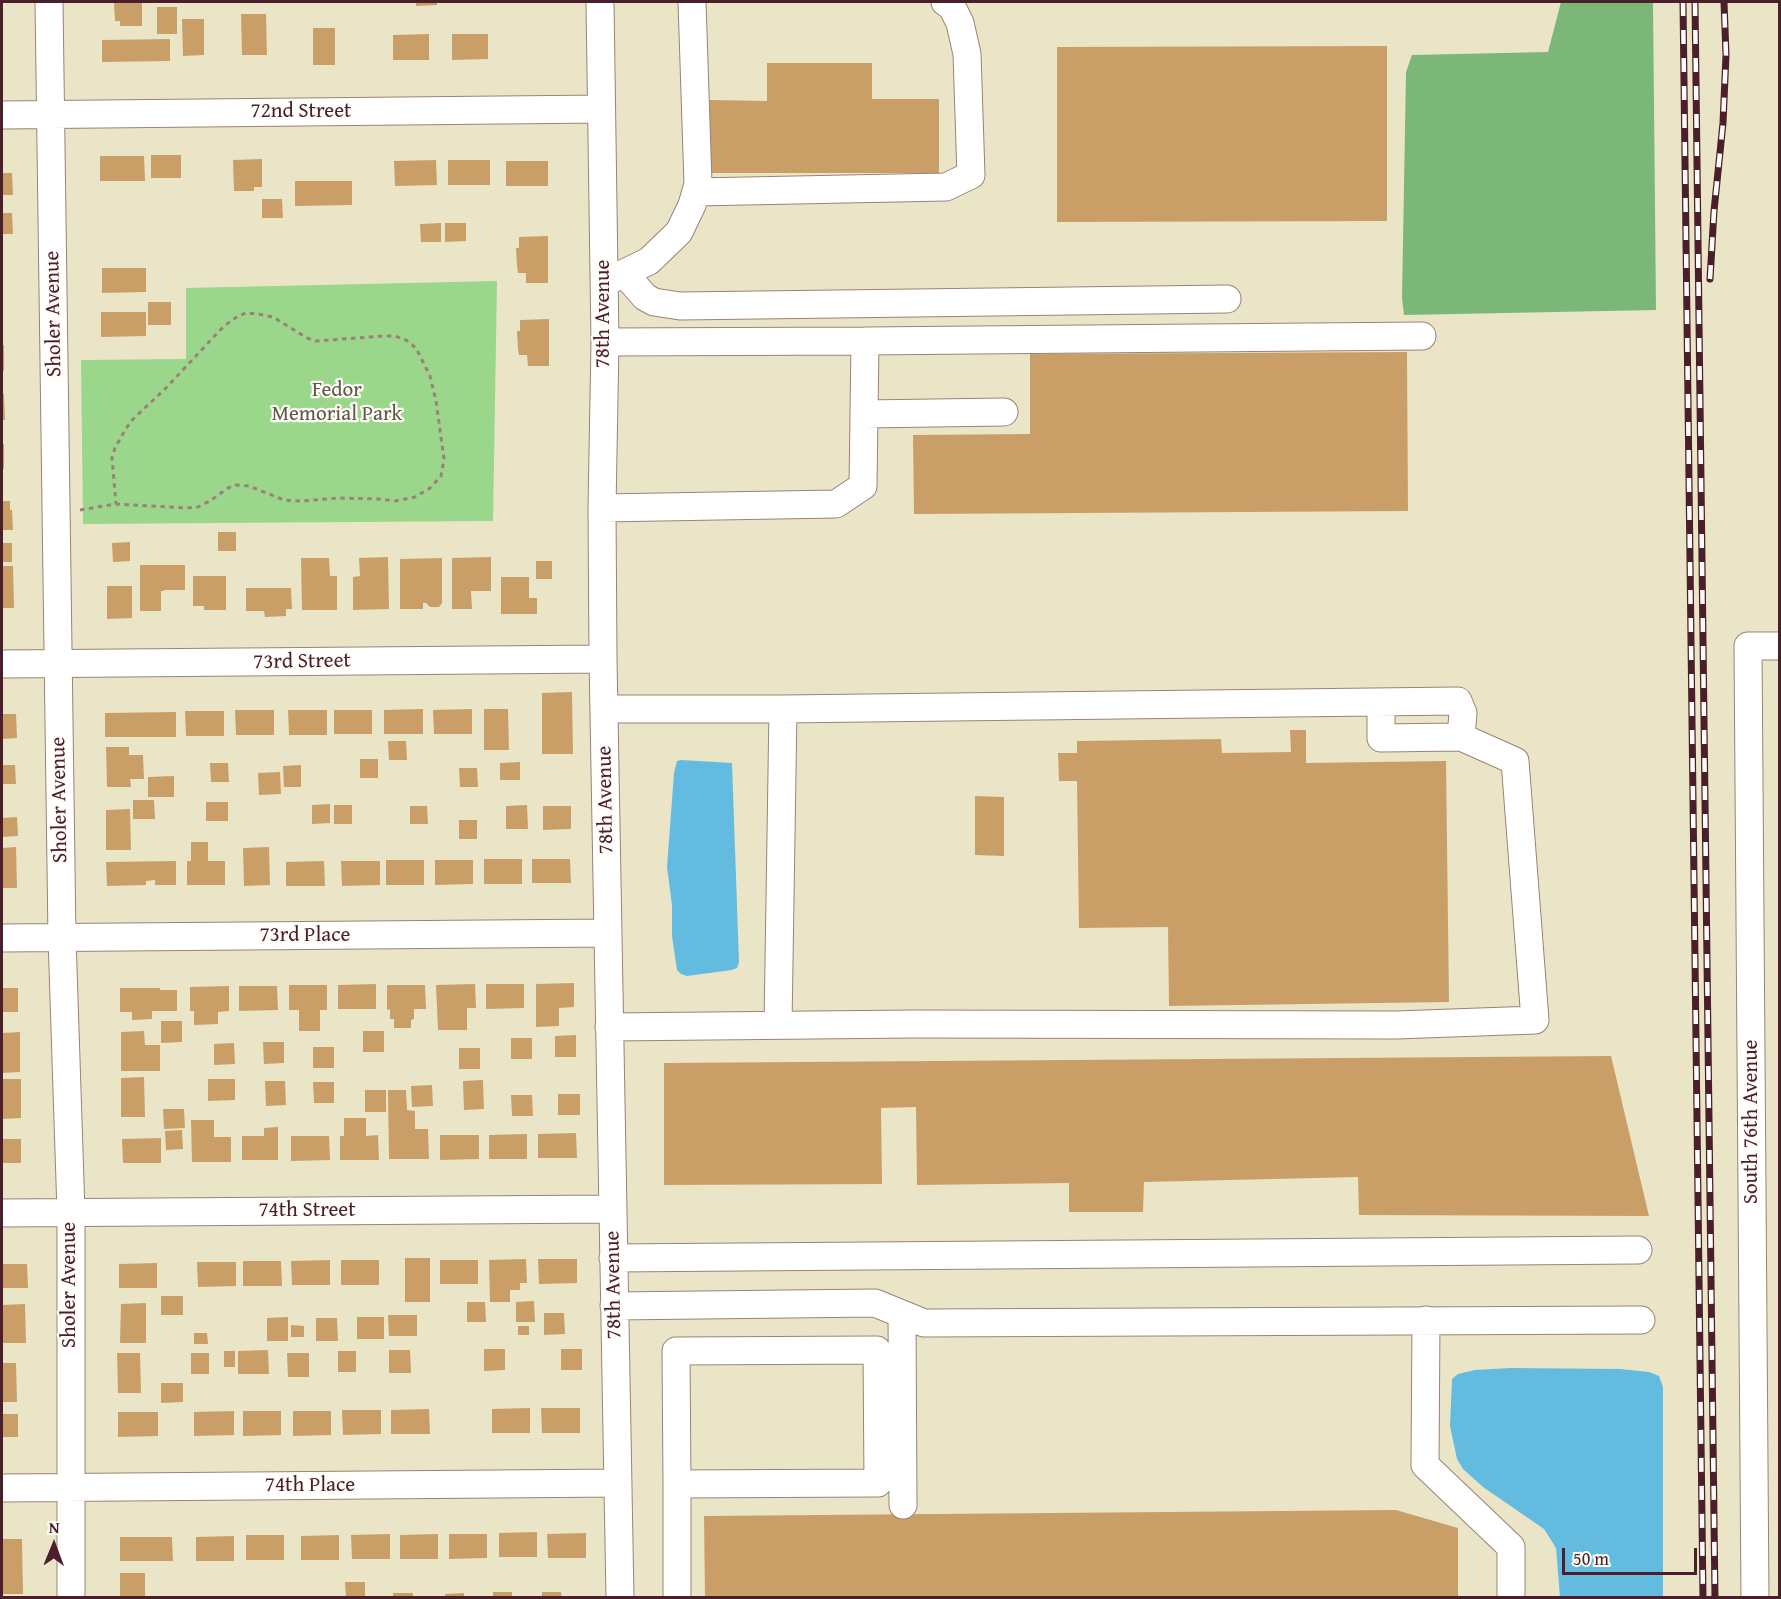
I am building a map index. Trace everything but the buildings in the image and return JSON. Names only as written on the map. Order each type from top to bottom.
[{"type":"street","name":"Sholer Avenue","points":[[49,2],[62,938],[71,1212],[70,1598]]},
{"type":"street","name":"78th Avenue","points":[[600,2],[601,110],[614,278],[605,342],[602,508],[620,1598]]},
{"type":"street","points":[[614,278],[649,261],[679,232],[692,205],[698,184],[692,2],[710,2]]},
{"type":"street","points":[[696,192],[946,187],[971,175],[966,54],[960,23],[952,7],[945,2]]},
{"type":"street","name":"72nd Street","points":[[2,115],[601,110]]},
{"type":"street","points":[[614,278],[654,302],[680,306],[1227,299]]},
{"type":"street","points":[[605,342],[1422,336]]},
{"type":"street","points":[[602,508],[836,504],[863,486],[865,341]]},
{"type":"street","points":[[864,414],[1004,412]]},
{"type":"street","name":"South 76th Avenue","points":[[1755,1598],[1749,646],[1779,646]]},
{"type":"street","name":"73rd Street","points":[[2,664],[603,659]]},
{"type":"street","points":[[604,709],[1458,701],[1463,713],[1461,737]]},
{"type":"street","points":[[609,1027],[1396,1025],[1535,1020],[1515,761],[1461,737],[1382,738],[1381,702]]},
{"type":"street","points":[[778,1025],[783,709]]},
{"type":"street","name":"73rd Place","points":[[2,938],[608,933]]},
{"type":"street","name":"74th Street","points":[[2,1213],[613,1209]]},
{"type":"street","points":[[613,1258],[1638,1250]]},
{"type":"street","points":[[614,1306],[875,1303],[924,1323],[1641,1320]]},
{"type":"street","points":[[902,1314],[903,1504]]},
{"type":"street","points":[[1426,1320],[1425,1465],[1511,1547],[1511,1598]]},
{"type":"street","points":[[676,1484],[878,1483],[878,1350],[676,1351],[676,1484],[678,1598]]},
{"type":"street","name":"74th Place","points":[[2,1488],[618,1483]]},
{"type":"path","points":[[80,510],[116,504],[198,507],[236,485],[249,486],[284,500],[339,498],[395,501],[416,497],[430,488],[441,476],[444,459],[430,376],[416,348],[406,340],[395,336],[316,340],[307,338],[273,317],[252,313],[238,316],[224,326],[125,430],[112,458],[116,504]]},
{"type":"green space","points":[[1561,2],[1653,2],[1656,310],[1404,315],[1402,298],[1406,72],[1412,55],[1548,52]]},
{"type":"green space","name":"Fedor Memorial Park","points":[[497,281],[493,521],[83,524],[81,360],[186,359],[186,288]]},
{"type":"water","points":[[677,761],[732,763],[739,962],[737,968],[732,970],[687,976],[677,970],[667,867],[674,773]]},
{"type":"water","points":[[1620,1369],[1649,1372],[1659,1376],[1663,1387],[1663,1597],[1560,1597],[1556,1548],[1544,1529],[1483,1487],[1463,1469],[1457,1459],[1450,1426],[1452,1379],[1458,1374],[1475,1370]]},
{"type":"railway","points":[[1683,2],[1703,1598]]},
{"type":"railway","points":[[1695,2],[1715,1598]]},
{"type":"railway","points":[[1710,279],[1723,123],[1726,55],[1724,2]]}]
